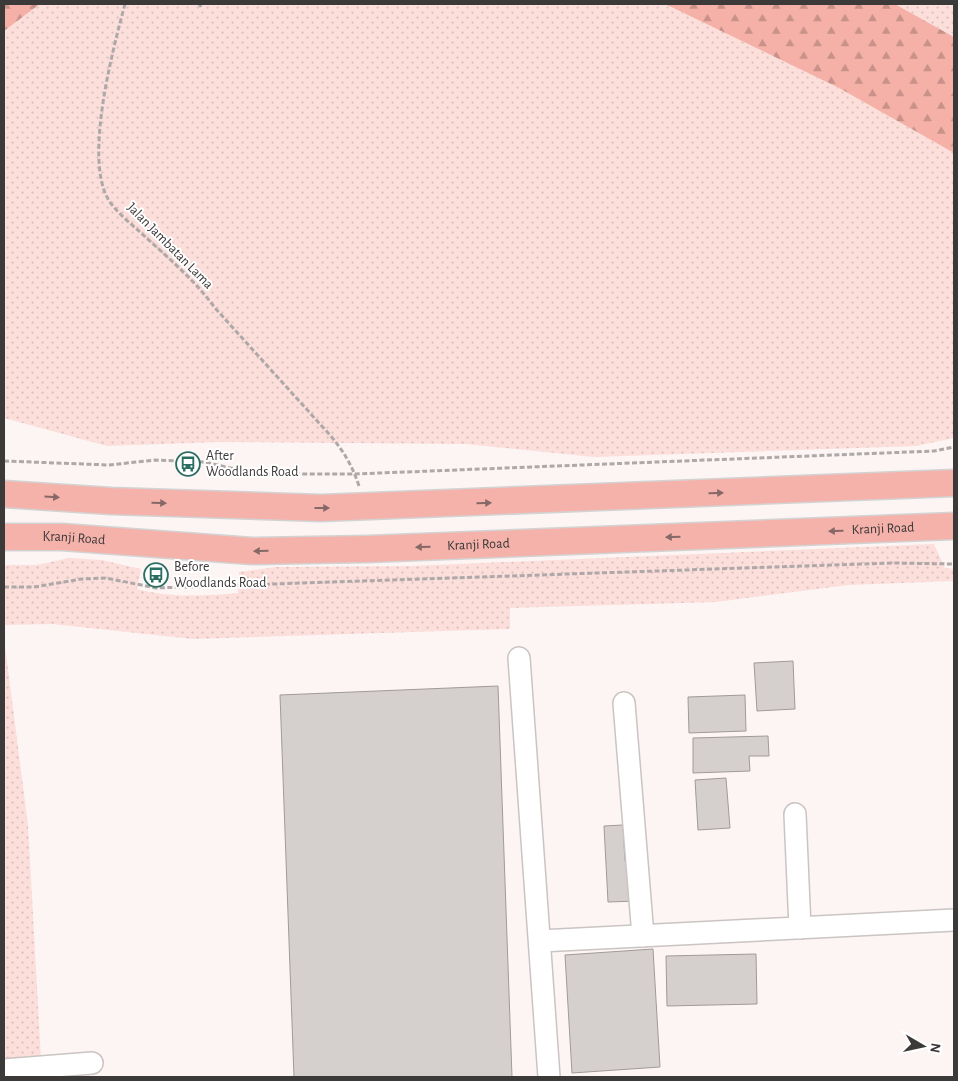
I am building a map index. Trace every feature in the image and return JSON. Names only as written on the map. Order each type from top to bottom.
[{"type":"main road","points":[[5,494],[120,501],[321,508],[954,483]]},
{"type":"main road","name":"Kranji Road","points":[[4,537],[62,538],[252,551],[368,549],[954,526]]},
{"type":"lane","points":[[519,658],[549,1077]]},
{"type":"lane","points":[[624,703],[643,936]]},
{"type":"lane","points":[[795,814],[800,928]]},
{"type":"lane","points":[[540,941],[954,920]]},
{"type":"lane","points":[[4,1070],[92,1063]]},
{"type":"path","name":"Jalan Jambatan Lama","points":[[125,4],[106,85],[99,137],[102,182],[108,198],[122,215],[202,290],[214,308],[329,434],[348,458]]},
{"type":"path","points":[[4,461],[109,465],[163,460],[205,462],[256,474],[355,474],[934,451],[954,447]]},
{"type":"path","points":[[4,587],[34,587],[82,579],[106,578],[156,588],[892,563],[954,564]]},
{"type":"shaded area","points":[[40,4],[665,4],[839,88],[954,153],[954,438],[916,446],[594,457],[466,444],[217,442],[107,446],[4,418],[4,31]]},
{"type":"shaded area","points":[[895,4],[954,4],[954,37]]},
{"type":"shaded area","points":[[934,544],[945,568],[954,569],[954,581],[849,585],[716,602],[510,608],[510,629],[193,639],[52,624],[4,625],[4,565],[37,565],[69,558],[102,560],[141,569],[137,589],[162,594],[200,595],[238,593],[239,572],[276,567],[411,566]]},
{"type":"shaded area","points":[[4,638],[28,825],[42,1077],[4,1077]]},
{"type":"green space","points":[[4,4],[40,4],[4,31]]},
{"type":"green space","points":[[665,4],[895,4],[954,37],[954,153],[839,88]]},
{"type":"building","points":[[793,661],[795,709],[757,711],[754,663]]},
{"type":"building","points":[[498,686],[512,1077],[294,1077],[280,695]]},
{"type":"building","points":[[745,695],[746,731],[689,733],[688,697]]},
{"type":"building","points":[[768,736],[769,756],[749,756],[750,771],[693,773],[693,738]]},
{"type":"building","points":[[726,778],[730,828],[698,830],[695,780]]},
{"type":"building","points":[[623,825],[625,861],[634,860],[636,901],[608,902],[604,826]]},
{"type":"building","points":[[653,949],[660,1067],[572,1073],[565,955]]},
{"type":"building","points":[[756,954],[757,1004],[667,1006],[666,956]]},
{"type":"place","name":"After Woodlands Road","points":[[188,464]]},
{"type":"place","name":"Before Woodlands Road","points":[[156,575]]}]
